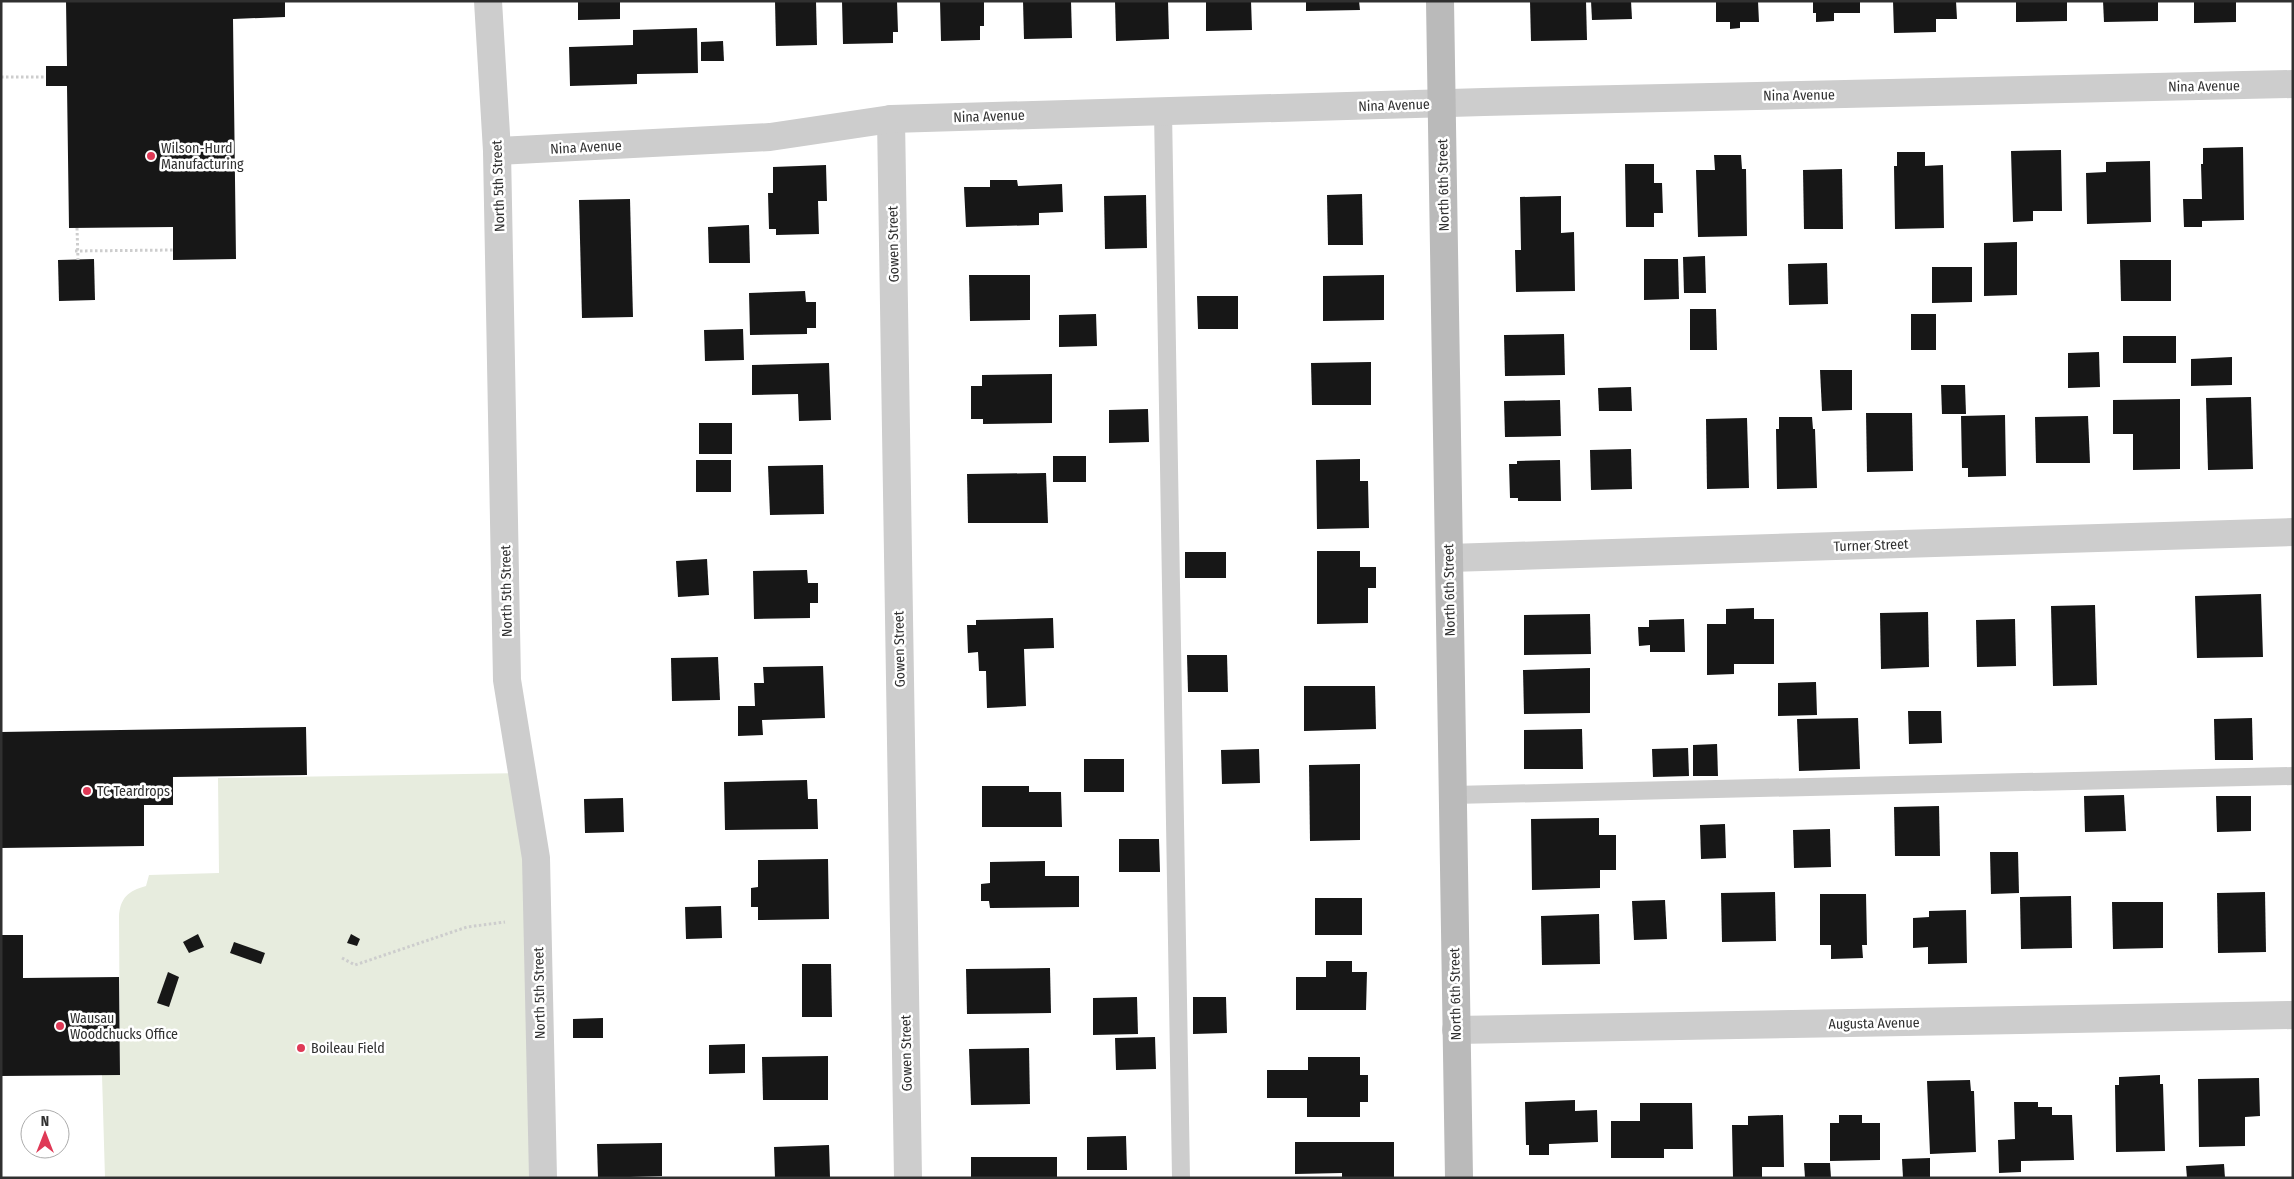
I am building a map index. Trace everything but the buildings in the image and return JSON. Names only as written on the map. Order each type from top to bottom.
[{"type":"main road","name":"North 6th Street","points":[[1440,1],[1459,1178]]},
{"type":"street","name":"North 5th Street","points":[[488,1],[497,151],[507,680],[536,858],[543,1178]]},
{"type":"street","name":"Nina Avenue","points":[[497,151],[770,137],[891,119],[1442,103],[2293,84]]},
{"type":"street","name":"Gowen Street","points":[[891,119],[908,1178]]},
{"type":"street","name":"Turner Street","points":[[1449,558],[2293,532]]},
{"type":"street","name":"Augusta Avenue","points":[[1456,1030],[2293,1015]]},
{"type":"lane","points":[[1163,111],[1182,1178]]},
{"type":"lane","points":[[1453,795],[2293,776]]},
{"type":"path","points":[[1,77],[46,77]]},
{"type":"path","points":[[78,228],[76,251],[78,260]]},
{"type":"path","points":[[76,251],[173,250]]},
{"type":"path","points":[[342,958],[355,965],[467,927],[510,922]]},
{"type":"shaded area","points":[[527,773],[542,1178],[105,1178],[102,1075],[120,1075],[119,917],[121,905],[126,896],[134,890],[146,886],[149,875],[219,873],[218,778]]},
{"type":"place","name":"Wilson-Hurd Manufacturing","points":[[151,156]]},
{"type":"place","name":"TC Teardrops","points":[[87,791]]},
{"type":"place","name":"Wausau Woodchucks Office","points":[[60,1026]]},
{"type":"place","name":"Boileau Field","points":[[301,1048]]}]
